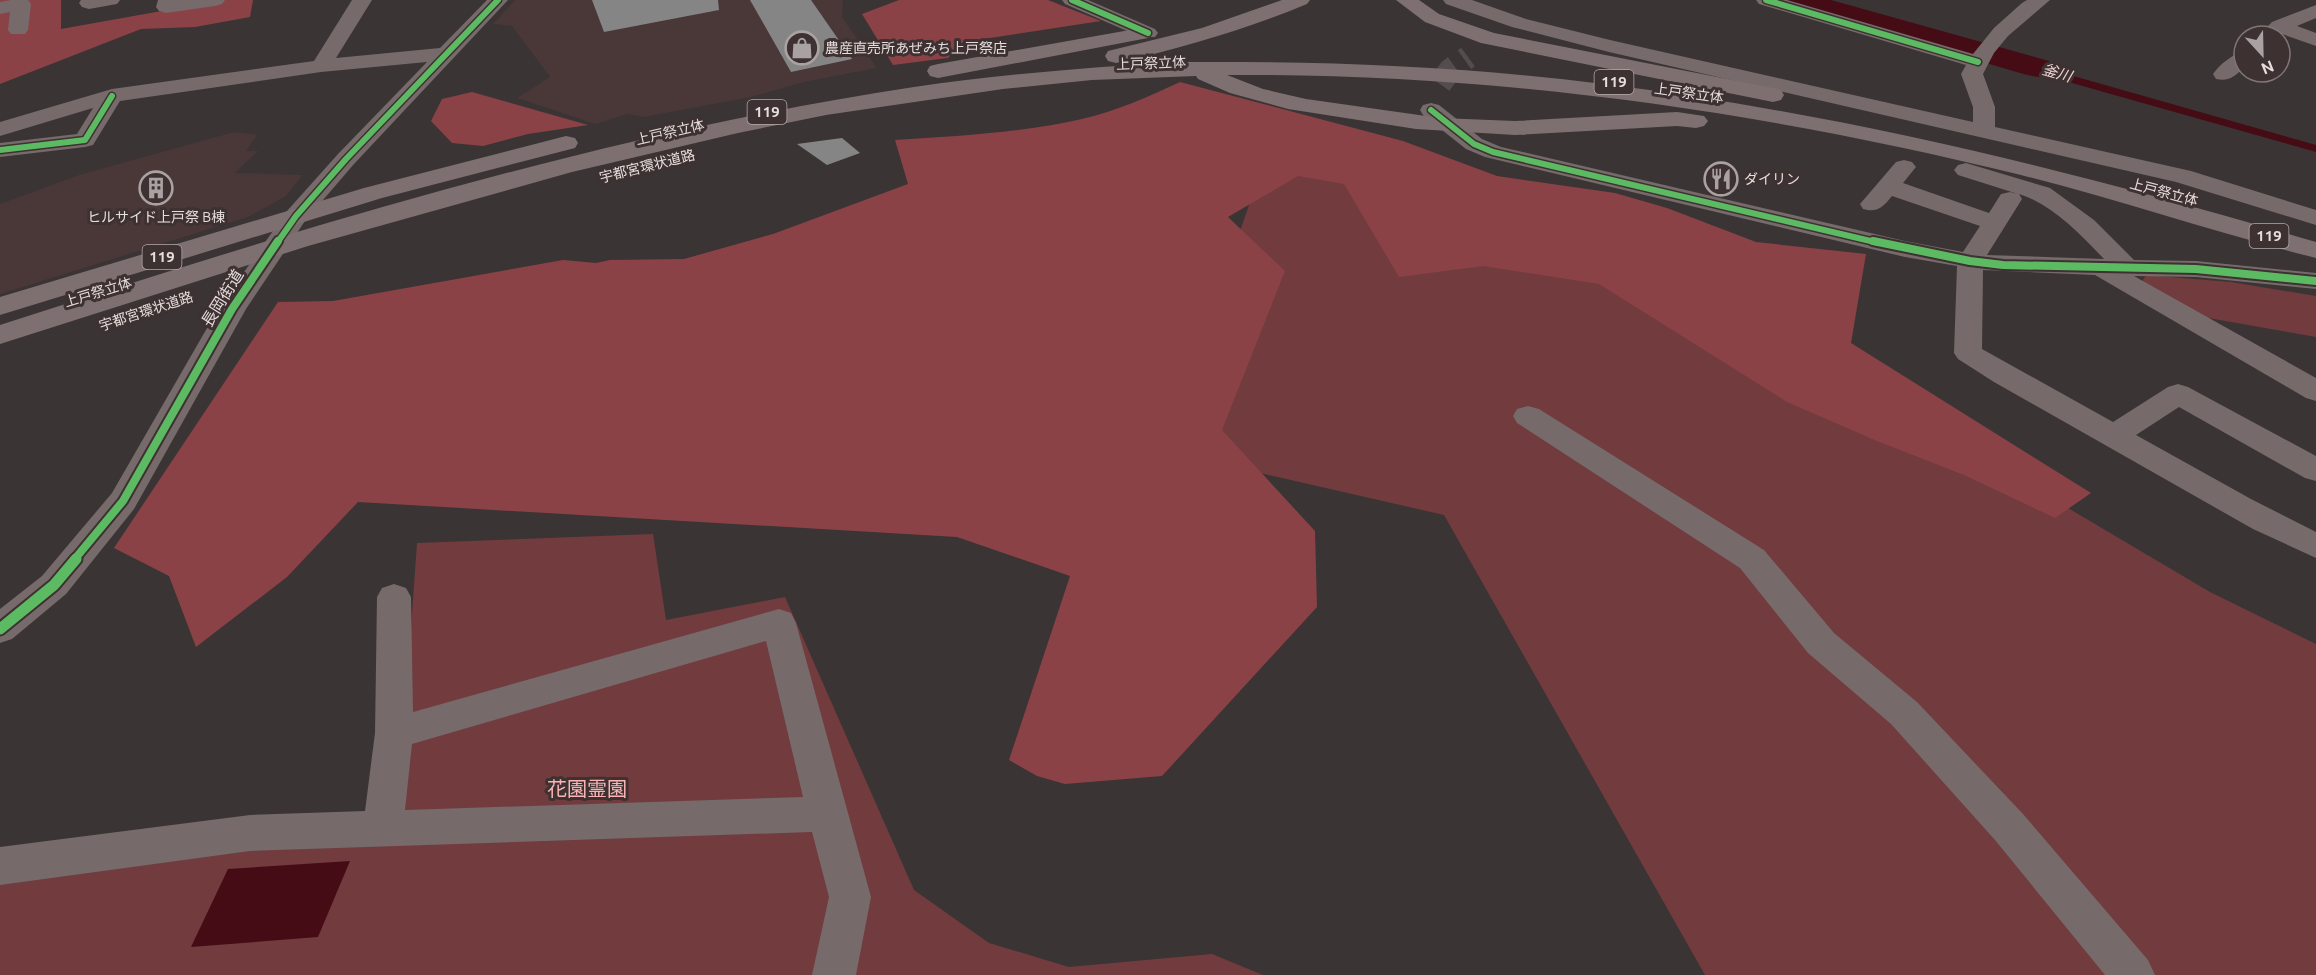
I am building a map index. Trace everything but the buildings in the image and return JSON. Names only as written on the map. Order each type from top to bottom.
[{"type":"highway","name":"宇都宮環状道路","points":[[0,306],[454,171],[632,129],[1165,40],[1257,0]]},
{"type":"highway","name":"宇都宮環状道路","points":[[0,358],[252,277],[615,173],[802,130],[970,95],[1165,40],[1264,15],[1300,0]]},
{"type":"highway","name":"119","points":[[1406,0],[1432,18],[1469,32],[1637,67],[1851,125],[1960,160],[2222,222],[2316,250]]},
{"type":"highway","points":[[1165,40],[1228,69],[1271,85],[1337,99],[1431,110],[1432,95],[1440,84]]},
{"type":"highway","name":"119","points":[[1165,40],[1230,86],[1274,100],[1366,116],[1454,126],[1540,127],[1677,119],[1754,126],[1851,125]]},
{"type":"highway","name":"119","points":[[1475,56],[1503,51],[1523,52],[1637,67]]},
{"type":"highway","name":"上戸祭立体","points":[[0,323],[538,173],[647,145],[847,105],[1022,81],[1118,72],[1373,67],[1622,93],[1851,125],[2067,167],[2316,232]]},
{"type":"highway","name":"上戸祭立体","points":[[0,335],[180,272]]},
{"type":"street","points":[[89,3],[110,0]]},
{"type":"street","points":[[168,0],[166,7],[215,0]]},
{"type":"street","points":[[321,66],[362,0]]},
{"type":"street","name":"長岡街道","points":[[0,629],[54,585],[123,501],[252,277],[297,216],[362,142],[498,0]]},
{"type":"street","points":[[1072,0],[1165,40]]},
{"type":"street","points":[[1453,0],[1519,23],[1609,46],[2183,176],[2316,218]]},
{"type":"street","points":[[1767,0],[1978,61]]},
{"type":"street","points":[[1984,130],[1984,107],[1972,74],[1978,61],[1994,39],[2017,15],[2040,0]]},
{"type":"street","points":[[2310,0],[2316,2]]},
{"type":"street","points":[[0,9],[21,4],[18,30]]},
{"type":"street","points":[[2289,24],[2316,11]]},
{"type":"street","points":[[2292,35],[2316,40]]},
{"type":"street","points":[[0,129],[112,96],[321,66],[446,54]]},
{"type":"street","points":[[2224,74],[2232,67]]},
{"type":"street","points":[[0,150],[85,140],[112,96]]},
{"type":"street","points":[[1431,110],[1474,144],[1502,154],[1905,249],[2003,265],[2196,269],[2316,281]]},
{"type":"street","points":[[1904,167],[1880,195],[1995,223]]},
{"type":"street","points":[[1966,170],[2041,193],[2085,225],[2113,267],[2316,391]]},
{"type":"street","points":[[2010,199],[1970,261],[1968,353],[2025,388],[2114,435],[2267,525],[2316,546]]},
{"type":"street","points":[[2114,435],[2178,394],[2316,470]]},
{"type":"street","points":[[1528,416],[1752,559],[1821,643],[1904,713],[2009,827],[2133,975]]},
{"type":"street","points":[[383,829],[394,733],[394,597]]},
{"type":"street","points":[[394,733],[779,623],[850,897],[834,975]]},
{"type":"street","points":[[0,866],[250,833],[827,814]]},
{"type":"shaded area","points":[[0,0],[61,0],[61,29],[223,0],[253,0],[250,17],[195,27],[141,29],[0,84]]},
{"type":"shaded area","points":[[515,0],[843,0],[842,17],[877,68],[804,82],[751,97],[644,117],[628,114],[595,124],[517,98],[550,77],[512,26],[493,24]]},
{"type":"shaded area","points":[[899,0],[1048,0],[1101,21],[963,42],[948,58],[893,65],[862,14]]},
{"type":"shaded area","points":[[1180,82],[1403,141],[1497,176],[1615,193],[1667,208],[1756,242],[1866,254],[1851,343],[2091,493],[2055,518],[1964,475],[1787,402],[1599,284],[1483,266],[1399,277],[1344,184],[1298,176],[1228,217],[1285,271],[1222,430],[1315,531],[1317,607],[1162,776],[1065,784],[1037,776],[1009,760],[1070,576],[957,537],[358,502],[287,577],[196,647],[169,576],[114,548],[278,302],[333,301],[563,260],[596,263],[610,260],[684,259],[773,234],[908,184],[895,140],[989,133],[1059,124],[1120,108]]},
{"type":"shaded area","points":[[472,92],[588,125],[528,134],[483,146],[452,143],[431,121],[442,99]]},
{"type":"shaded area","points":[[234,132],[257,135],[246,151],[258,151],[235,173],[303,175],[286,196],[248,217],[0,294],[0,204],[79,175]]},
{"type":"green space","points":[[1267,154],[1723,304],[2210,592],[2316,644],[2316,975],[1705,975],[1444,515],[1177,454],[1214,305]]},
{"type":"green space","points":[[2146,275],[2231,282],[2316,296],[2316,337],[2197,316],[2142,282]]},
{"type":"green space","name":"花園霊園","points":[[653,534],[666,620],[785,597],[914,890],[989,943],[1069,967],[1212,954],[1263,975],[0,975],[0,876],[397,825],[417,543]]},
{"type":"water","points":[[1782,0],[1803,0],[1968,47],[1964,52]]},
{"type":"water","points":[[1992,53],[2316,145],[2316,152],[1987,59]]},
{"type":"water","points":[[350,861],[318,937],[191,947],[228,869]]},
{"type":"waterway","name":"釜川","points":[[1799,0],[2038,68]]},
{"type":"tunnel","points":[[1440,84],[1450,70],[1468,57]]},
{"type":"cycle path","points":[[0,629],[54,585],[123,501],[232,309],[296,216],[346,159],[498,0]]},
{"type":"cycle path","points":[[1072,0],[1148,33]]},
{"type":"cycle path","points":[[1766,0],[1978,62]]},
{"type":"cycle path","points":[[0,150],[85,140],[112,96]]},
{"type":"cycle path","points":[[1431,110],[1474,144],[1493,152],[1905,249],[2003,265],[2196,269],[2316,281]]},
{"type":"place","name":"農産直売所あぜみち上戸祭店","points":[[802,48]]},
{"type":"place","name":"ダイリン","points":[[1721,179]]},
{"type":"place","name":"ヒルサイド上戸祭 B棟","points":[[156,188]]}]
